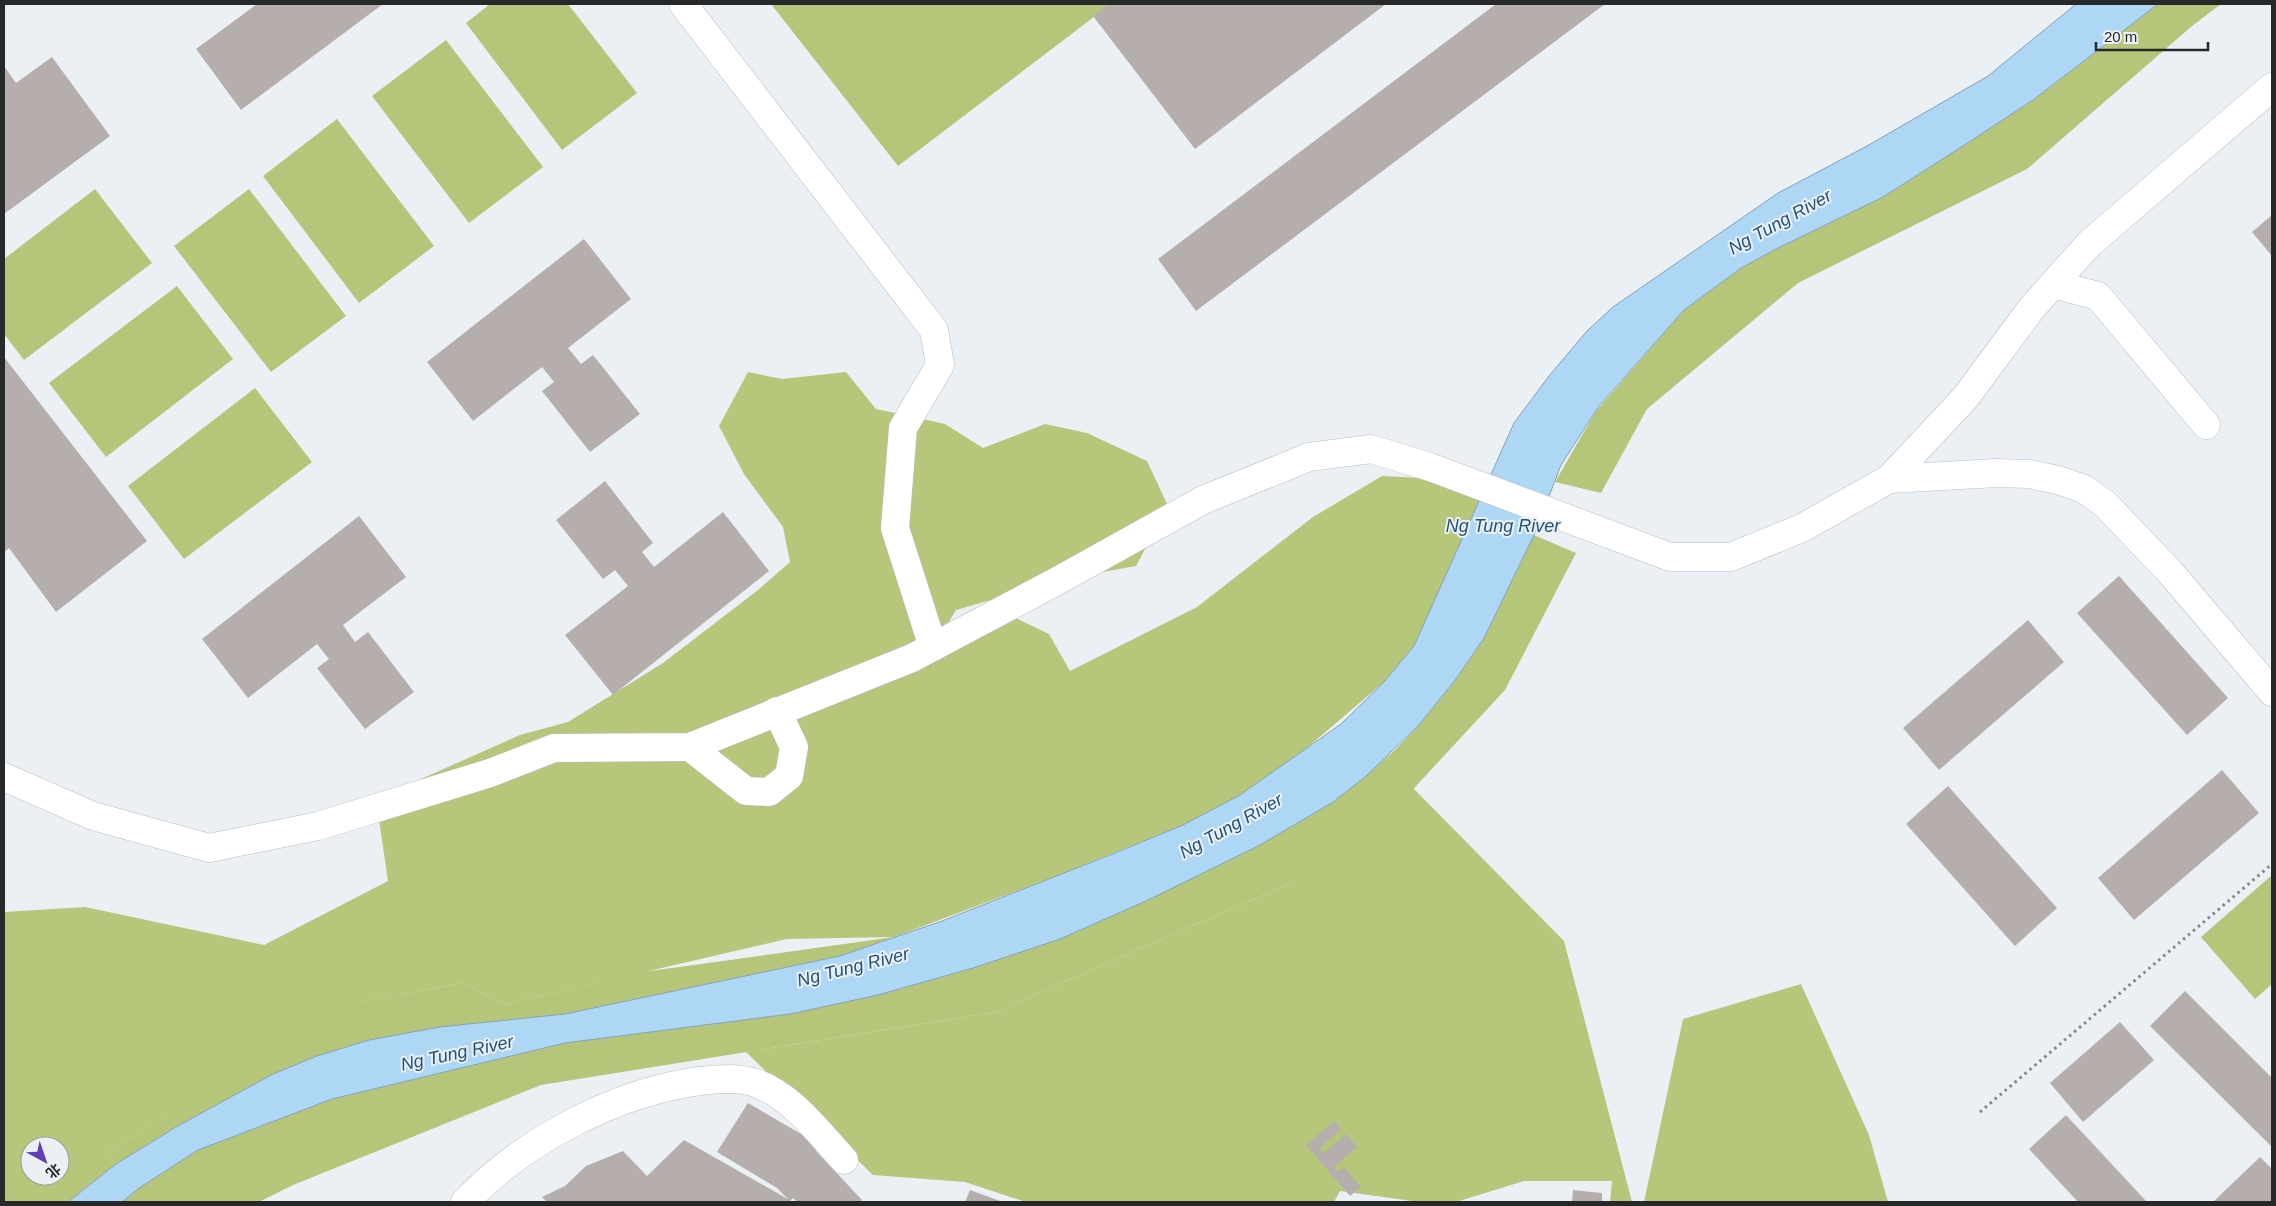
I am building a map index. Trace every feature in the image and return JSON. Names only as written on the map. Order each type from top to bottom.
[{"type":"lane","points":[[683,4],[934,330],[940,365],[903,428],[895,528],[933,647]]},
{"type":"lane","points":[[4,777],[94,816],[209,848],[318,826],[490,773],[554,748],[690,747],[912,658],[1059,580],[1203,500],[1309,457],[1371,449],[1430,467],[1670,557],[1731,557],[1802,528],[1888,479],[1966,398],[2031,309],[2089,244],[2272,87]]},
{"type":"lane","points":[[2053,284],[2098,296],[2206,425]]},
{"type":"lane","points":[[1888,479],[1997,473],[2029,474],[2058,480],[2084,489],[2105,504],[2170,572],[2272,692]]},
{"type":"lane","points":[[690,747],[746,791],[769,792],[789,776],[794,747],[777,711]]},
{"type":"lane","points":[[465,1202],[482,1185],[524,1153],[546,1138],[594,1112],[660,1089],[711,1080],[744,1080],[758,1084],[771,1091],[808,1120],[844,1160]]},
{"type":"path","points":[[1980,1112],[2272,864]]},
{"type":"green space","points":[[490,4],[568,4],[637,93],[562,150],[466,23]]},
{"type":"green space","points":[[771,4],[1111,4],[898,166]]},
{"type":"green space","points":[[2158,4],[2221,4],[2192,26],[2027,169],[1798,283],[1647,409],[1601,493],[1555,482],[1596,411],[1684,310],[1741,268],[1883,197],[2033,100]]},
{"type":"green space","points":[[446,40],[543,167],[469,223],[372,96]]},
{"type":"green space","points":[[337,119],[434,246],[359,303],[263,176]]},
{"type":"green space","points":[[95,189],[152,263],[24,360],[4,334],[4,259]]},
{"type":"green space","points":[[249,189],[346,316],[271,372],[174,246]]},
{"type":"green space","points":[[177,286],[233,359],[106,457],[49,383]]},
{"type":"green space","points":[[748,372],[782,379],[846,372],[876,409],[945,424],[983,448],[1045,424],[1087,433],[1147,461],[1168,506],[1136,566],[1059,580],[956,610],[934,646],[1001,611],[1049,634],[1070,671],[1197,607],[1313,517],[1382,476],[1421,478],[1481,499],[1414,646],[1384,682],[1301,753],[1241,795],[1183,825],[1049,879],[894,937],[787,939],[503,1005],[464,983],[350,1004],[109,1152],[116,1164],[68,1202],[4,1202],[4,912],[85,907],[264,945],[388,881],[376,799],[520,735],[568,722],[663,663],[758,590],[790,562],[783,527],[744,474],[719,426]]},
{"type":"green space","points":[[255,388],[312,462],[184,559],[128,486]]},
{"type":"green space","points":[[1534,535],[1576,553],[1505,690],[1404,799],[1288,884],[995,1012],[541,1085],[293,1185],[259,1202],[122,1202],[139,1188],[198,1150],[332,1099],[565,1043],[790,1014],[878,995],[973,968],[1060,939],[1148,900],[1258,846],[1333,802],[1394,751],[1418,726],[1456,679],[1484,638]]},
{"type":"green space","points":[[1413,788],[1564,941],[1632,1202],[1610,1202],[1612,1181],[1524,1181],[1456,1202],[1419,1202],[1340,1191],[1334,1202],[1026,1202],[965,1182],[873,1175],[746,1052],[995,1012],[1288,884]]},
{"type":"green space","points":[[2272,875],[2272,984],[2255,999],[2201,937]]},
{"type":"green space","points":[[894,937],[840,956],[565,1014],[440,1027],[369,1040],[317,1056],[273,1074],[176,1127],[116,1164],[109,1152],[349,1004],[464,983],[503,1005],[643,972]]},
{"type":"green space","points":[[1801,984],[1869,1135],[1888,1202],[1644,1202],[1683,1019]]},
{"type":"water","name":"Ng Tung River","points":[[2076,4],[2158,4],[2033,100],[1966,144],[1883,197],[1741,268],[1684,310],[1599,406],[1561,465],[1534,535],[1484,638],[1456,679],[1418,726],[1365,777],[1333,802],[1258,846],[1148,900],[1060,939],[973,968],[878,995],[790,1014],[565,1043],[332,1099],[198,1150],[139,1188],[122,1202],[68,1202],[116,1164],[176,1127],[273,1074],[317,1056],[369,1040],[440,1027],[565,1014],[840,956],[942,921],[1110,855],[1183,825],[1240,795],[1341,724],[1384,682],[1414,646],[1514,423],[1549,376],[1587,331],[1613,307],[1778,193],[1867,146],[1988,76]]},
{"type":"building","points":[[257,4],[383,4],[241,110],[196,49]]},
{"type":"building","points":[[1109,4],[1386,4],[1195,149],[1093,16]]},
{"type":"building","points":[[1496,4],[1605,4],[1196,311],[1158,259]]},
{"type":"building","points":[[52,57],[110,136],[4,214],[4,66],[16,83]]},
{"type":"building","points":[[2272,215],[2272,256],[2252,232]]},
{"type":"building","points":[[584,239],[631,299],[568,348],[581,364],[593,355],[640,414],[590,452],[542,391],[554,382],[542,367],[473,421],[427,362]]},
{"type":"building","points":[[4,357],[147,541],[56,612],[9,548],[4,552]]},
{"type":"building","points":[[605,481],[653,543],[642,552],[654,567],[723,512],[769,571],[613,695],[565,635],[628,586],[615,570],[603,579],[556,520]]},
{"type":"building","points":[[359,516],[406,577],[343,625],[355,642],[368,632],[414,692],[365,729],[317,668],[329,659],[317,644],[248,698],[202,639]]},
{"type":"building","points":[[2119,576],[2228,698],[2187,735],[2077,613]]},
{"type":"building","points":[[2028,620],[2064,662],[1939,770],[1903,728]]},
{"type":"building","points":[[2222,770],[2259,813],[2134,920],[2098,878]]},
{"type":"building","points":[[1948,786],[2057,908],[2015,946],[1906,824]]},
{"type":"building","points":[[2185,991],[2272,1078],[2272,1147],[2150,1026]]},
{"type":"building","points":[[2120,1022],[2154,1060],[2083,1122],[2050,1083]]},
{"type":"building","points":[[748,1103],[820,1145],[816,1151],[862,1200],[860,1202],[797,1202],[793,1198],[790,1201],[777,1188],[717,1152]]},
{"type":"building","points":[[2066,1115],[2147,1202],[2078,1202],[2029,1149]]},
{"type":"building","points":[[1334,1121],[1341,1129],[1319,1149],[1324,1153],[1346,1134],[1357,1147],[1334,1167],[1338,1172],[1344,1167],[1361,1187],[1350,1196],[1306,1145]]},
{"type":"building","points":[[684,1140],[793,1202],[547,1202],[542,1197],[565,1186],[586,1166],[623,1151],[647,1176]]},
{"type":"building","points":[[2260,1157],[2272,1169],[2272,1202],[2213,1202]]},
{"type":"building","points":[[970,1190],[1003,1202],[965,1202]]},
{"type":"building","points":[[1573,1190],[1602,1193],[1602,1202],[1572,1202]]}]
